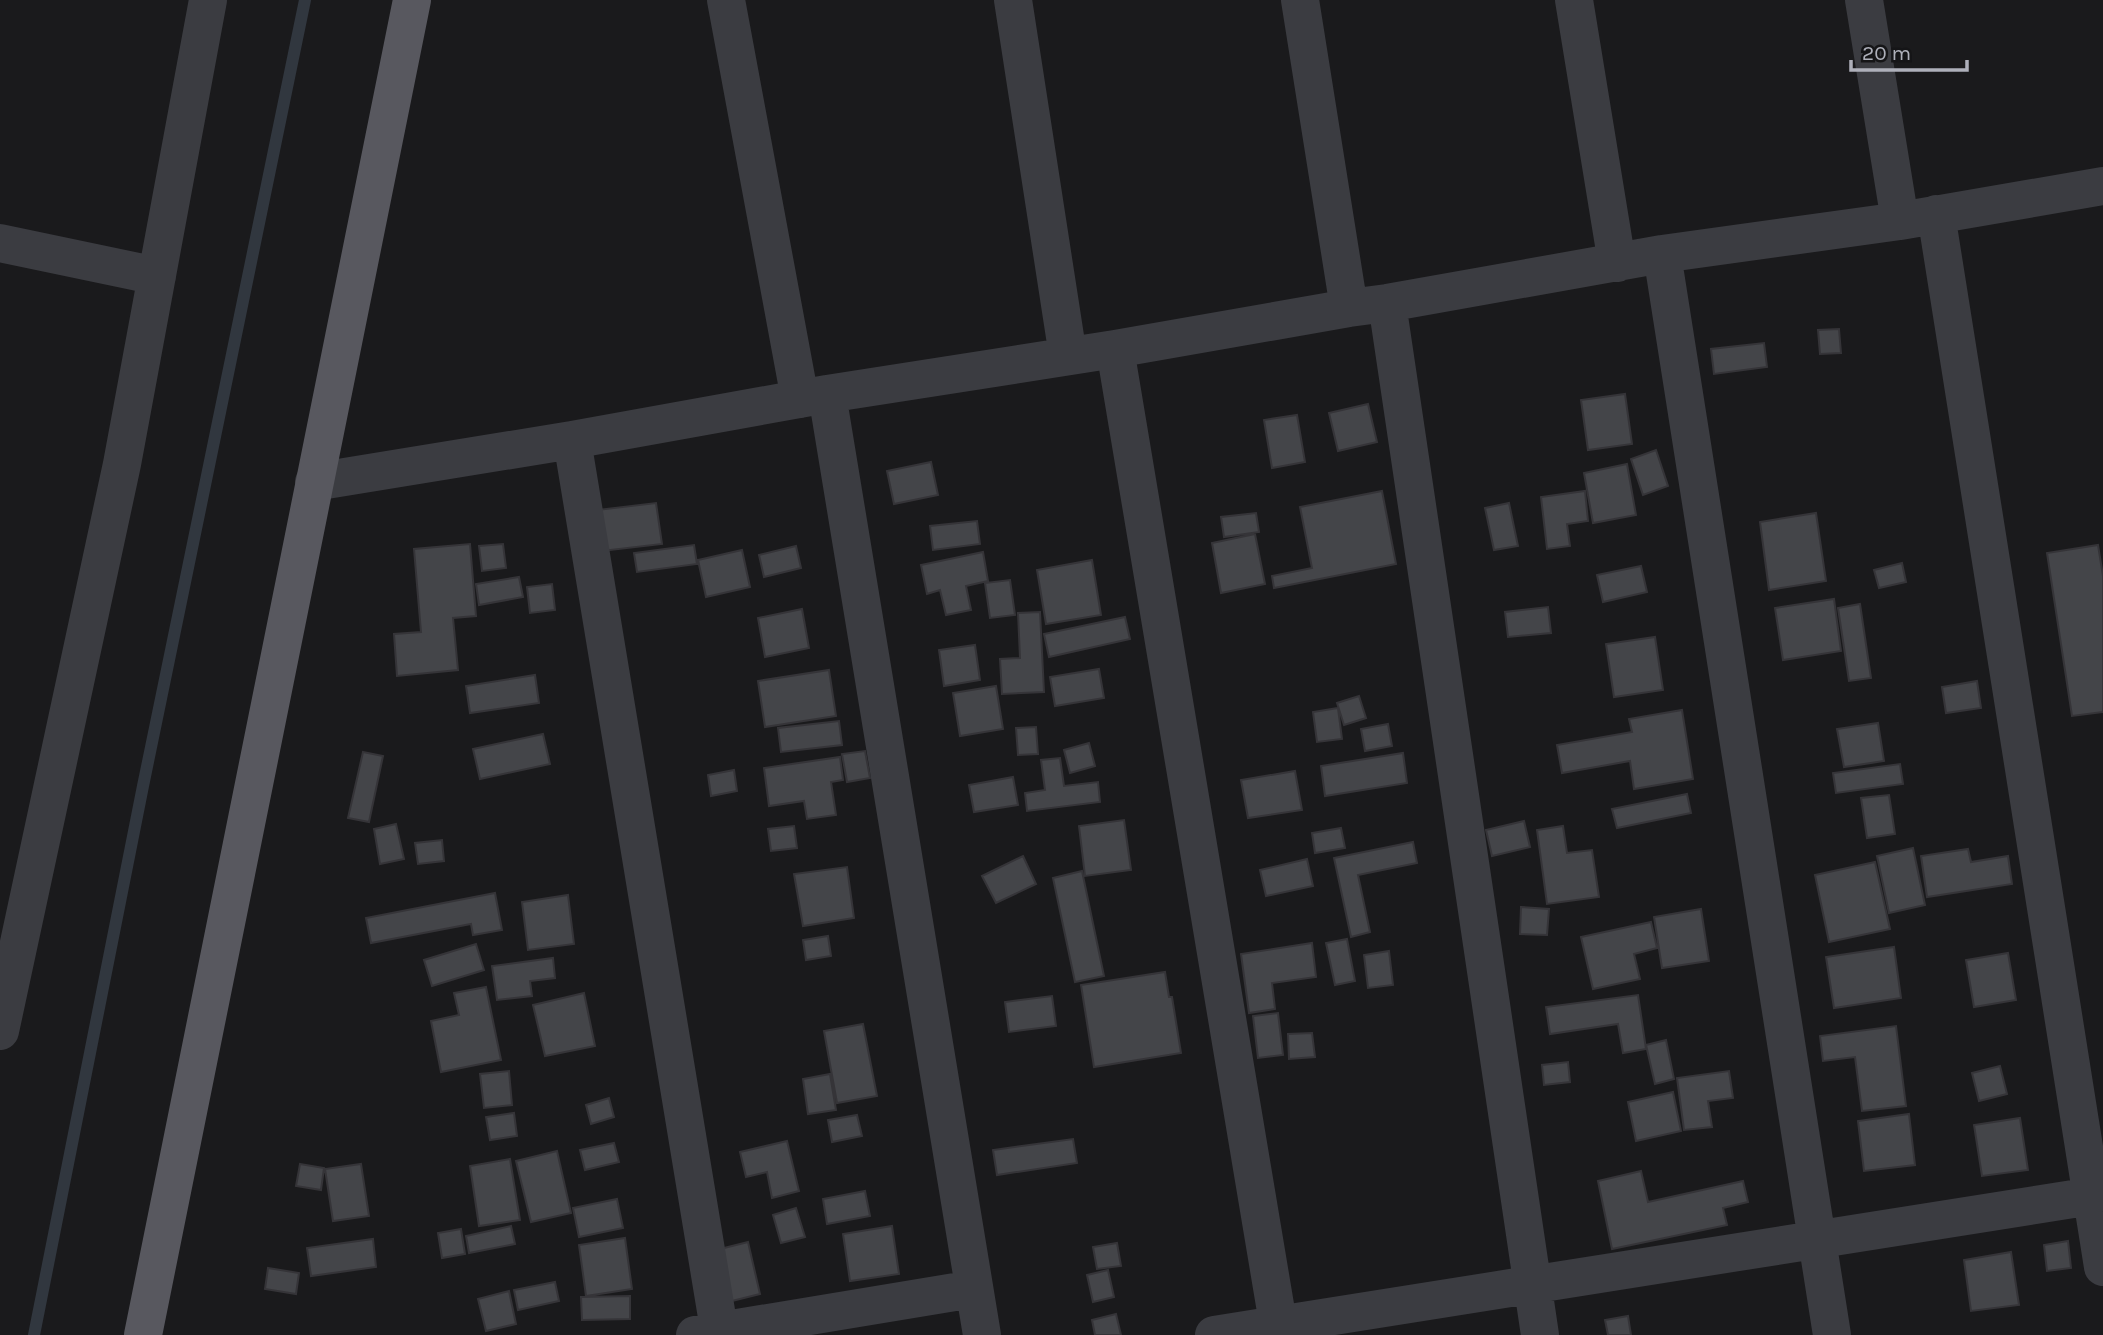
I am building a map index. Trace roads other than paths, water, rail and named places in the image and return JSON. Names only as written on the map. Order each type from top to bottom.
[{"type":"main road","points":[[143,1335],[412,0]]},
{"type":"street","points":[[0,1031],[122,464],[208,0]]},
{"type":"street","points":[[726,0],[814,396],[982,1335]]},
{"type":"street","points":[[1013,0],[1068,356]]},
{"type":"street","points":[[1300,0],[1349,308]]},
{"type":"street","points":[[1574,0],[1617,263]]},
{"type":"street","points":[[1864,0],[1918,217],[2103,1267]]},
{"type":"street","points":[[314,482],[572,440],[814,396],[1387,303],[1662,254],[1918,217],[2103,186]]},
{"type":"street","points":[[0,243],[157,276]]},
{"type":"street","points":[[1662,254],[1832,1335]]},
{"type":"street","points":[[1387,303],[1540,1335]]},
{"type":"street","points":[[1115,349],[1279,1330]]},
{"type":"street","points":[[572,440],[711,1333],[973,1289]]},
{"type":"street","points":[[1214,1335],[1279,1330],[1531,1283],[2092,1196]]},
{"type":"waterway","points":[[34,1335],[143,786],[305,0]]}]
